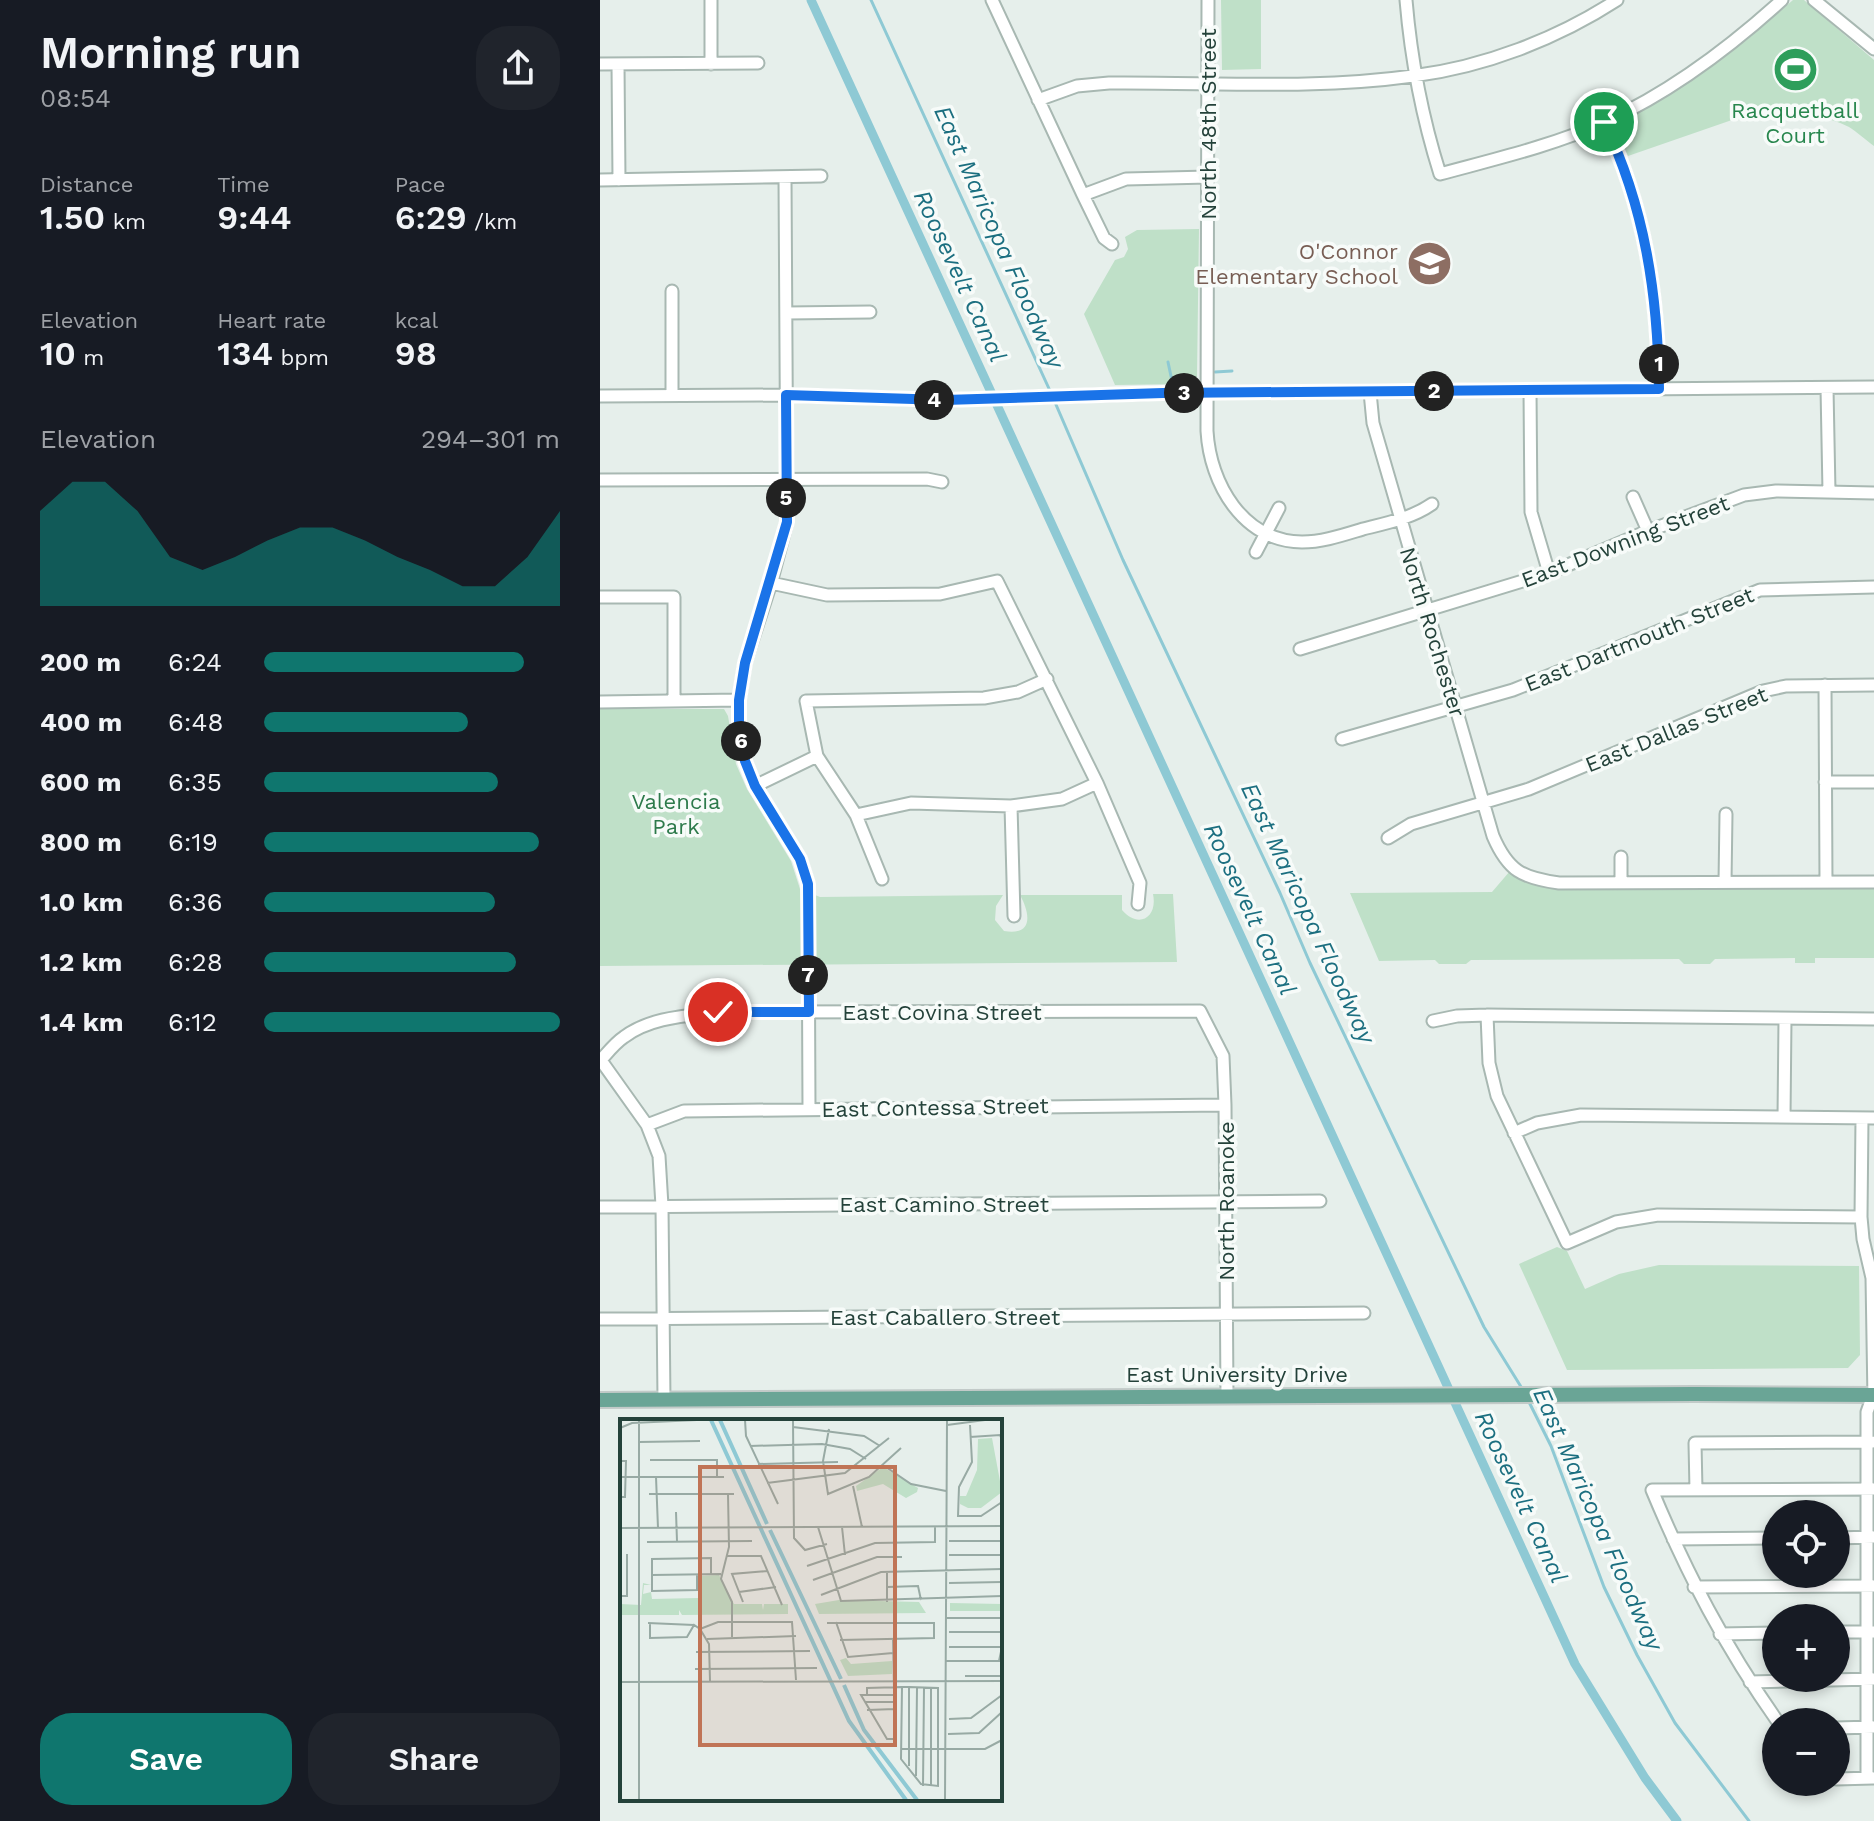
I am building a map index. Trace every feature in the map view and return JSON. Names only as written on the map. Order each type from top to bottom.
[{"type":"main road","name":"East University Drive","points":[[600,1400],[1564,1394],[1874,1397]]},
{"type":"street","points":[[711,0],[711,64]]},
{"type":"street","points":[[992,0],[1104,238],[1112,244]]},
{"type":"street","name":"North 48th Street","points":[[1208,0],[1208,441],[1216,475],[1226,497],[1238,512],[1267,533]]},
{"type":"street","points":[[1406,0],[1415,76],[1440,174],[1533,148],[1604,122],[1705,65],[1782,0]]},
{"type":"street","points":[[1038,100],[1077,86],[1109,83],[1318,84],[1415,76],[1480,62],[1548,38],[1617,0]]},
{"type":"street","points":[[1814,0],[1874,49]]},
{"type":"street","points":[[600,64],[758,63]]},
{"type":"street","points":[[618,64],[619,180]]},
{"type":"street","points":[[1604,122],[1622,159],[1648,251],[1657,313],[1659,389]]},
{"type":"street","points":[[600,180],[821,176]]},
{"type":"street","points":[[1083,195],[1126,179],[1208,177]]},
{"type":"street","points":[[785,178],[787,522],[745,663],[739,700],[739,729],[745,761],[755,786],[800,859],[808,884],[809,1109]]},
{"type":"street","points":[[672,291],[672,395]]},
{"type":"street","points":[[787,313],[870,312]]},
{"type":"street","points":[[600,396],[786,395],[898,400],[1207,392],[1874,387]]},
{"type":"street","points":[[1827,388],[1829,492]]},
{"type":"street","points":[[1530,390],[1531,512],[1549,573]]},
{"type":"street","name":"North Rochester","points":[[1370,392],[1373,423],[1400,520],[1498,849],[1521,875],[1541,881],[1621,883]]},
{"type":"street","points":[[600,480],[927,479],[942,482]]},
{"type":"street","name":"East Downing Street","points":[[1300,649],[1549,573],[1744,495],[1776,491],[1874,493]]},
{"type":"street","points":[[1633,497],[1648,531]]},
{"type":"street","points":[[1267,533],[1289,541],[1319,541],[1400,520],[1420,513],[1432,504]]},
{"type":"street","points":[[1256,552],[1279,508]]},
{"type":"street","points":[[771,583],[827,595],[926,594],[956,591],[997,581],[1097,783],[1140,883],[1138,904]]},
{"type":"street","name":"East Dartmouth Street","points":[[1342,739],[1513,690],[1760,590],[1874,587]]},
{"type":"street","points":[[600,597],[674,597],[674,701]]},
{"type":"street","points":[[882,879],[856,815],[817,756],[806,701],[984,698],[1018,692],[1047,679]]},
{"type":"street","points":[[1825,685],[1826,882]]},
{"type":"street","name":"East Dallas Street","points":[[1388,838],[1411,824],[1529,789],[1763,691],[1786,686],[1874,685]]},
{"type":"street","points":[[600,702],[739,700]]},
{"type":"street","points":[[755,786],[817,756]]},
{"type":"street","points":[[1825,782],[1874,782]]},
{"type":"street","points":[[856,815],[911,803],[1011,806],[1062,799],[1097,783]]},
{"type":"street","points":[[1011,806],[1014,916]]},
{"type":"street","points":[[1725,882],[1726,814]]},
{"type":"street","points":[[1621,857],[1621,883],[1874,882]]},
{"type":"street","name":"East Covina Street","points":[[600,1060],[623,1037],[646,1025],[670,1018],[718,1012],[1200,1011]]},
{"type":"street","name":"North Roanoke","points":[[1200,1011],[1223,1056],[1227,1396]]},
{"type":"street","points":[[1487,1015],[1489,1063],[1497,1096],[1567,1243],[1616,1222],[1658,1215],[1861,1217]]},
{"type":"street","points":[[1433,1021],[1487,1015],[1874,1019]]},
{"type":"street","points":[[1784,1117],[1785,1019]]},
{"type":"street","points":[[600,1060],[647,1125],[659,1156],[664,1400]]},
{"type":"street","name":"East Contessa Street","points":[[647,1125],[684,1111],[1225,1105]]},
{"type":"street","points":[[1514,1133],[1537,1123],[1581,1115],[1868,1118],[1861,1217],[1872,1278],[1874,1397],[1867,1412],[1872,1442],[1871,1778],[1850,1779]]},
{"type":"street","name":"East Camino Street","points":[[600,1207],[1320,1201]]},
{"type":"street","name":"East Caballero Street","points":[[600,1319],[1364,1313]]},
{"type":"street","points":[[1696,1490],[1695,1443],[1872,1442]]},
{"type":"street","points":[[1768,1708],[1720,1634],[1694,1587],[1652,1490],[1871,1489]]},
{"type":"street","points":[[1850,1538],[1871,1537]]},
{"type":"street","points":[[1673,1539],[1762,1538]]},
{"type":"street","points":[[1694,1587],[1871,1586]]},
{"type":"street","points":[[1850,1632],[1871,1632]]},
{"type":"street","points":[[1720,1634],[1762,1633]]},
{"type":"street","points":[[1750,1682],[1871,1680]]},
{"type":"street","points":[[1850,1728],[1871,1727]]},
{"type":"green space","points":[[1221,0],[1261,0],[1261,69],[1222,70]]},
{"type":"green space","points":[[1793,0],[1804,0],[1874,60],[1874,146],[1849,127],[1827,118],[1767,111],[1755,112],[1628,156],[1617,132],[1619,123],[1696,78]]},
{"type":"green space","points":[[1199,229],[1197,377],[1184,384],[1115,385],[1084,314],[1115,260],[1124,257],[1128,249],[1125,237],[1137,230]]},
{"type":"green space","name":"Valencia Park","points":[[600,709],[724,709],[728,716],[736,764],[747,789],[791,861],[800,889],[820,897],[1003,895],[996,906],[995,920],[1004,931],[1014,932],[1025,927],[1027,922],[1020,895],[1122,895],[1122,910],[1140,920],[1150,915],[1153,909],[1153,894],[1173,894],[1177,962],[600,966]]},
{"type":"green space","points":[[1510,871],[1525,881],[1557,890],[1874,888],[1874,958],[1815,958],[1815,963],[1795,963],[1795,958],[1715,959],[1710,964],[1684,964],[1679,959],[1471,960],[1466,964],[1439,964],[1435,960],[1379,961],[1350,893],[1492,892]]},
{"type":"green space","points":[[1557,1247],[1567,1251],[1585,1289],[1619,1274],[1659,1265],[1859,1266],[1860,1355],[1848,1368],[1567,1370],[1519,1264]]},
{"type":"waterway","name":"Roosevelt Canal","points":[[811,0],[1575,1664],[1645,1778],[1677,1821]]},
{"type":"waterway","name":"East Maricopa Floodway","points":[[871,0],[1051,393]]},
{"type":"waterway","points":[[1168,362],[1172,381]]},
{"type":"waterway","points":[[1215,372],[1232,371]]},
{"type":"waterway","name":"East Maricopa Floodway","points":[[1054,400],[1123,560],[1310,963],[1484,1327],[1523,1390]]},
{"type":"waterway","name":"East Maricopa Floodway","points":[[1528,1400],[1551,1446],[1604,1587],[1637,1655],[1675,1723],[1749,1821]]},
{"type":"place","name":"Racquetball Court","points":[[1795,69]]},
{"type":"place","name":"O'Connor Elementary School","points":[[1429,264]]},
{"type":"route","points":[[718,1012],[809,1012],[808,884],[800,859],[755,786],[745,761],[739,729],[739,700],[745,663],[787,522],[786,395],[945,400],[1163,393],[1659,389],[1659,335],[1648,251],[1622,159],[1604,122]]}]
